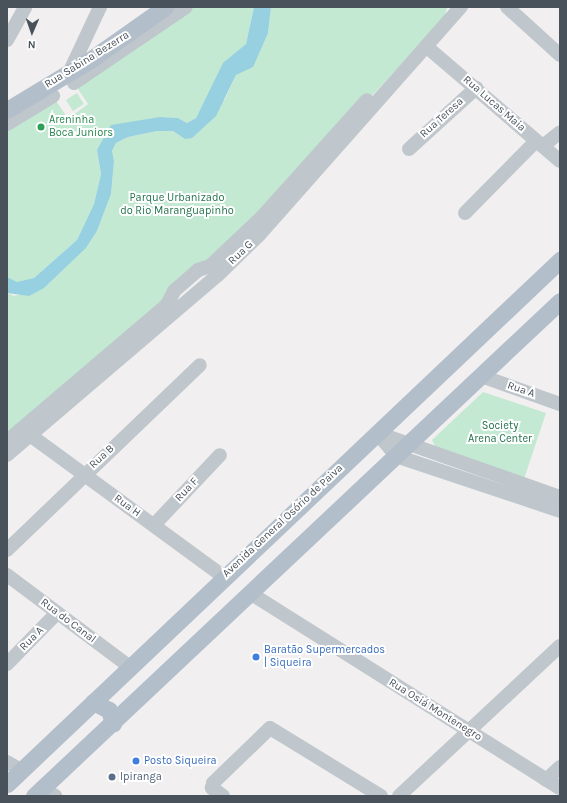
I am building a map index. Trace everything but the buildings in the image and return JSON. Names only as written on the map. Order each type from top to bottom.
[{"type":"main road","name":"Rua Sabina Bezerra","points":[[7,110],[72,77],[165,7]]},
{"type":"main road","name":"Avenida General Osório de Paiva","points":[[7,784],[14,766],[94,702],[224,577],[560,260]]},
{"type":"main road","points":[[44,794],[114,723],[250,593],[560,302]]},
{"type":"main road","points":[[94,702],[109,710],[114,723]]},
{"type":"street","points":[[7,40],[25,7]]},
{"type":"street","points":[[72,77],[100,7]]},
{"type":"street","points":[[72,77],[186,7]]},
{"type":"street","points":[[7,441],[167,305],[174,291],[198,270],[210,266],[247,231],[445,16],[448,7]]},
{"type":"street","name":"Rua G","points":[[7,456],[218,275],[243,250],[461,7]]},
{"type":"street","points":[[507,7],[560,55]]},
{"type":"street","name":"Rua Lucas Maia","points":[[427,46],[560,161]]},
{"type":"street","name":"Rua Teresa","points":[[409,149],[476,88]]},
{"type":"street","points":[[7,124],[53,96]]},
{"type":"street","points":[[465,213],[540,143],[560,132]]},
{"type":"street","name":"Rua B","points":[[7,550],[84,474],[200,365]]},
{"type":"street","name":"Rua A","points":[[481,376],[560,404]]},
{"type":"street","points":[[377,433],[402,450],[560,512]]},
{"type":"street","name":"Rua H","points":[[30,435],[224,577]]},
{"type":"street","points":[[402,450],[560,497]]},
{"type":"street","name":"Rua F","points":[[154,526],[220,455]]},
{"type":"street","name":"Rua do Canal","points":[[7,575],[130,667]]},
{"type":"street","name":"Rua Osiá Montenegro","points":[[250,593],[466,731],[560,788]]},
{"type":"street","name":"Rua A","points":[[7,664],[57,613]]},
{"type":"street","points":[[400,796],[466,731],[560,646]]},
{"type":"street","points":[[223,796],[212,787],[213,783],[270,728],[381,796]]},
{"type":"street","points":[[546,780],[560,767]]},
{"type":"green space","name":"Parque Urbanizado do Rio Maranguapinho","points":[[186,7],[254,7],[246,44],[223,64],[196,118],[187,123],[178,118],[160,117],[97,150],[101,174],[94,204],[77,240],[34,278],[17,283],[7,277],[7,124],[53,96],[68,119],[88,104],[74,83]]},
{"type":"green space","name":"Parque Urbanizado do Rio Maranguapinho","points":[[271,7],[447,7],[445,16],[292,183],[7,441],[7,293],[14,296],[44,288],[86,248],[97,231],[111,194],[114,161],[112,151],[116,143],[128,137],[157,131],[173,131],[185,139],[225,99],[236,75],[268,33]]},
{"type":"green space","points":[[77,93],[84,104],[73,111],[66,100]]},
{"type":"green space","name":"Society Arena Center","points":[[483,392],[546,413],[524,479],[436,448],[432,440]]},
{"type":"water","points":[[254,7],[271,7],[268,33],[253,67],[236,75],[216,116],[192,138],[185,139],[173,131],[157,131],[128,137],[116,143],[112,151],[114,161],[111,194],[97,231],[86,248],[44,288],[29,296],[7,293],[7,277],[17,282],[34,278],[77,240],[94,204],[101,174],[97,150],[111,125],[160,117],[178,118],[187,123],[196,118],[223,63],[246,44]]},
{"type":"place","name":"Areninha Boca Juniors","points":[[41,127]]},
{"type":"place","name":"Baratão Supermercados | Siqueira","points":[[256,657]]},
{"type":"place","name":"Posto Siqueira","points":[[136,761]]},
{"type":"place","name":"Ipiranga","points":[[112,777]]}]
